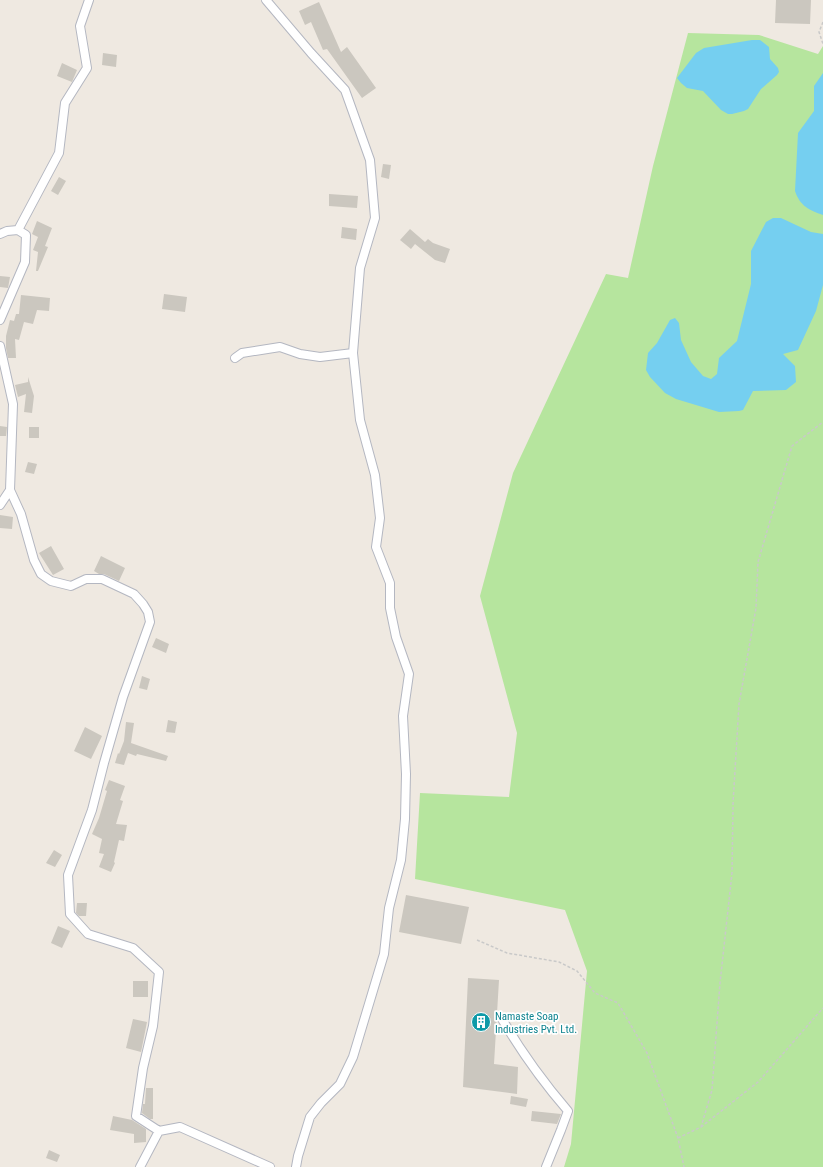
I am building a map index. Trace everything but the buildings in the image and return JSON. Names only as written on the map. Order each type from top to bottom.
[{"type":"street","points":[[18,230],[59,153],[65,103],[87,68],[80,26],[90,0]]},
{"type":"street","points":[[266,0],[344,90],[370,160],[375,218],[360,268],[353,353],[360,420],[376,482],[380,518],[376,547],[390,583],[390,608],[394,630],[408,674],[404,716],[406,774],[405,819],[401,860],[389,908],[384,954],[353,1057],[340,1084],[321,1103],[310,1117],[296,1167]]},
{"type":"street","points":[[0,234],[7,231],[18,230],[26,235],[25,262],[0,320]]},
{"type":"street","points":[[0,346],[12,404],[10,490],[21,514],[34,560],[41,574],[52,580],[71,586],[86,579],[102,579],[134,594],[148,612],[150,622],[123,697],[92,810],[68,875],[70,914],[88,934],[133,948],[159,972],[153,1026],[143,1068],[136,1116],[160,1132]]},
{"type":"street","points":[[234,358],[242,353],[280,346],[300,354],[320,357],[353,353]]},
{"type":"street","points":[[0,505],[10,490]]},
{"type":"street","points":[[502,1019],[522,1052],[548,1088],[568,1111],[546,1167]]},
{"type":"street","points":[[140,1167],[160,1132],[180,1127],[270,1167]]},
{"type":"path","points":[[823,22],[819,32],[823,44]]},
{"type":"path","points":[[701,1127],[712,1090],[720,983],[732,873],[733,804],[739,704],[756,608],[758,562],[792,446],[823,422]]},
{"type":"path","points":[[477,940],[507,953],[559,962],[577,971],[595,993],[618,1003],[647,1053],[678,1138],[684,1167]]},
{"type":"path","points":[[678,1138],[701,1127],[758,1082],[823,1008]]},
{"type":"green space","points":[[688,33],[759,35],[818,54],[823,46],[823,1167],[564,1167],[571,1144],[587,971],[565,910],[415,879],[420,793],[509,797],[517,733],[480,596],[513,473],[606,274],[628,278],[653,166]]},
{"type":"water","points":[[760,40],[769,47],[770,59],[778,68],[779,72],[761,89],[748,109],[728,114],[721,110],[703,91],[687,88],[677,78],[696,53],[704,48]]},
{"type":"water","points":[[823,73],[823,215],[802,204],[795,191],[798,133],[814,111],[814,86]]},
{"type":"water","points":[[773,218],[781,218],[811,232],[823,234],[823,285],[816,311],[798,350],[783,354],[795,366],[796,382],[786,390],[753,391],[743,410],[739,411],[719,412],[676,399],[665,393],[650,377],[646,370],[648,353],[657,343],[670,320],[675,318],[679,323],[681,340],[691,362],[703,376],[711,379],[717,374],[719,358],[737,341],[751,284],[751,251],[766,222]]},
{"type":"place","name":"Namaste Soap Industries Pvt. Ltd.","points":[[481,1022]]}]
